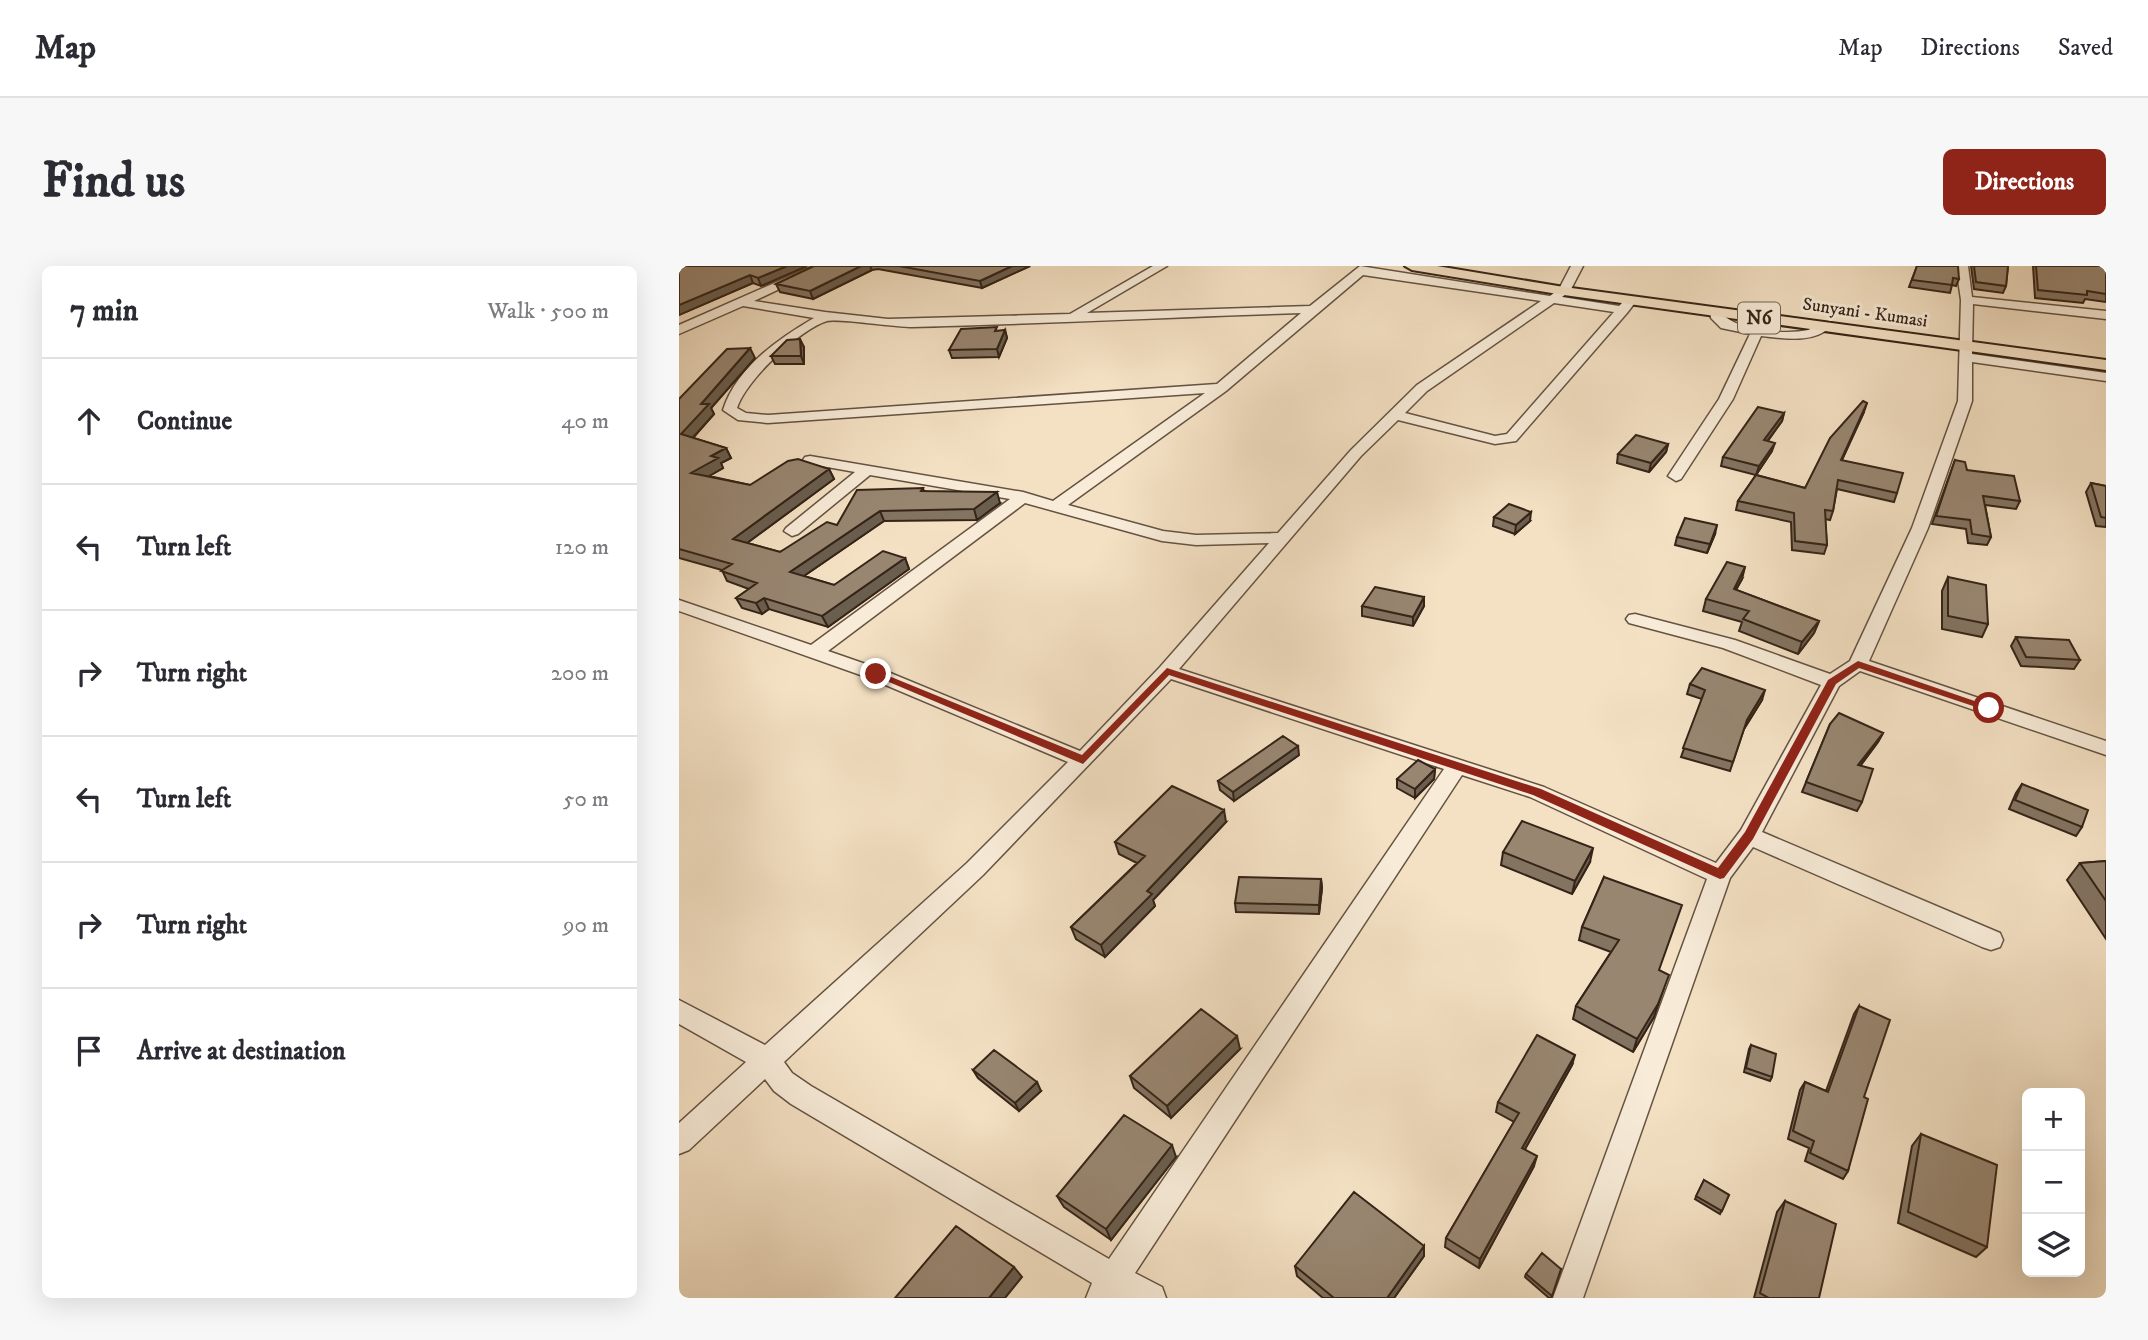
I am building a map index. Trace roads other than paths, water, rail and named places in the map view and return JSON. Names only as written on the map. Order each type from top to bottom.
[{"type":"main road","name":"Sunyani - Kumasi","points":[[1412,266],[1557,296],[1714,312],[1824,327],[1966,352],[2106,365]]},
{"type":"street","points":[[679,330],[822,266]]},
{"type":"street","points":[[1071,317],[1161,266]]},
{"type":"street","points":[[679,1141],[975,869],[1083,760],[1167,671],[1356,453],[1422,388],[1557,296],[1577,266]]},
{"type":"street","points":[[1568,1298],[1720,875],[1749,836],[1832,682],[1858,664],[1920,528],[1965,401],[1968,300],[1962,266]]},
{"type":"street","points":[[1057,505],[1221,388],[1364,269],[1557,296]]},
{"type":"street","points":[[1968,300],[2106,316]]},
{"type":"street","points":[[743,302],[868,323],[1313,309]]},
{"type":"street","points":[[1396,415],[1495,440],[1511,438],[1627,305]]},
{"type":"street","points":[[1714,312],[1716,318],[1727,326],[1757,332],[1798,334],[1818,332],[1824,327]]},
{"type":"street","points":[[824,317],[792,337],[740,387],[731,400],[730,410],[743,417],[768,419],[1221,388]]},
{"type":"street","points":[[1676,476],[1726,400],[1757,332]]},
{"type":"street","points":[[1966,352],[2106,377]]},
{"type":"street","points":[[810,460],[1023,497],[1162,536],[1196,540],[1281,538]]},
{"type":"street","points":[[792,531],[867,470]]},
{"type":"street","points":[[814,652],[1023,497]]},
{"type":"street","points":[[679,605],[939,699],[1083,760]]},
{"type":"street","points":[[1635,619],[1729,644],[1832,682]]},
{"type":"street","points":[[1858,664],[2106,748]]},
{"type":"street","points":[[1167,671],[1537,792],[1720,875]]},
{"type":"street","points":[[1107,1288],[1458,764]]},
{"type":"street","points":[[1749,836],[1991,940]]},
{"type":"street","points":[[679,1011],[768,1061],[783,1082],[801,1095],[1107,1288],[1151,1298]]}]
